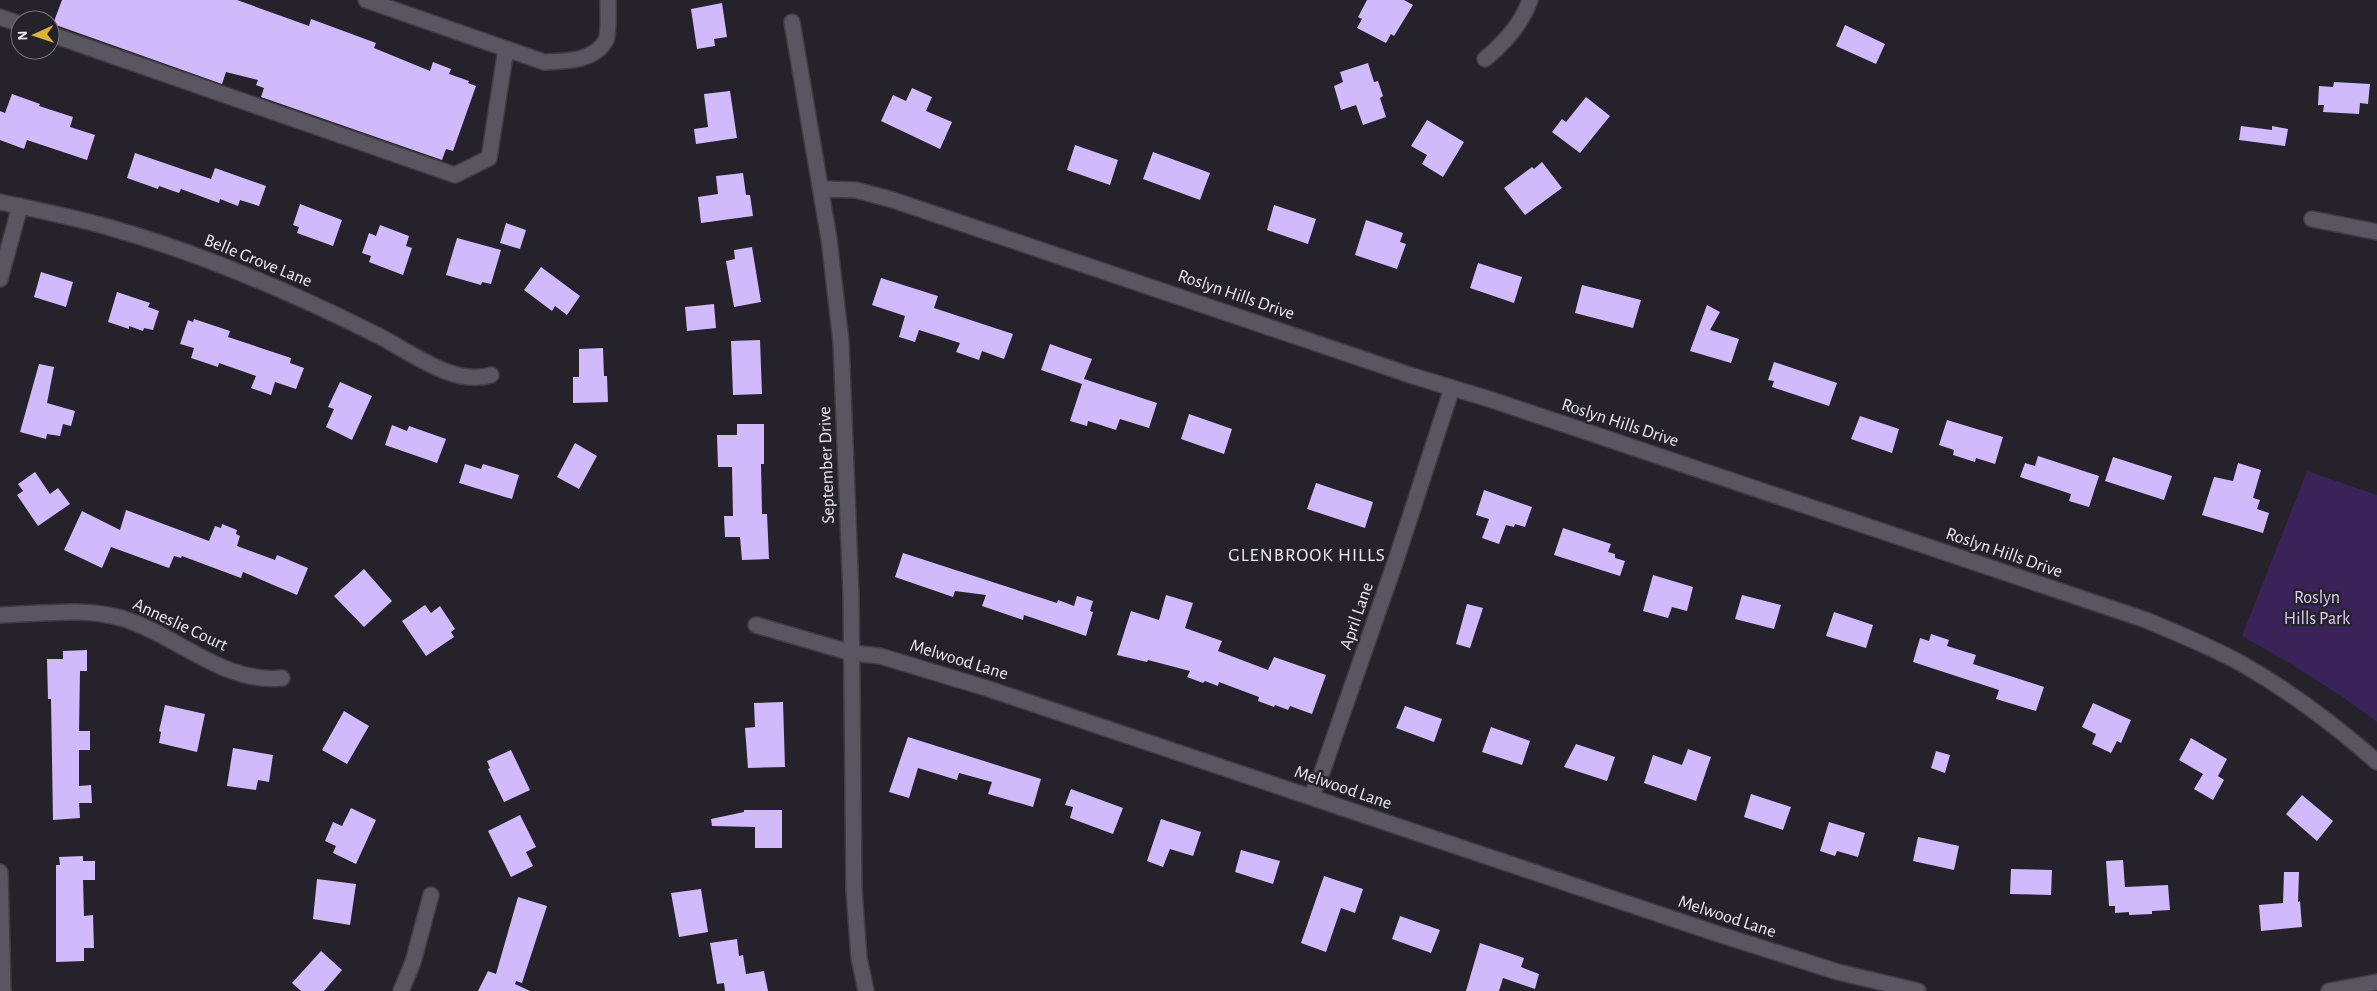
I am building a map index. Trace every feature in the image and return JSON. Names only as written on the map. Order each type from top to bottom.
[{"type":"street","points":[[366,0],[544,62],[575,61],[594,52],[606,39],[608,0]]},
{"type":"street","points":[[1486,59],[1502,46],[1519,22],[1530,0]]},
{"type":"street","name":"September Drive","points":[[792,22],[829,239],[841,342],[852,653],[855,910],[859,958],[866,991]]},
{"type":"street","points":[[60,37],[454,175],[489,158],[506,49]]},
{"type":"street","name":"Roslyn Hills Drive","points":[[821,189],[856,190],[893,200],[2146,620],[2196,641],[2243,664],[2301,702],[2377,762]]},
{"type":"street","name":"Belle Grove Lane","points":[[0,202],[111,228],[223,265],[308,301],[379,336],[421,360],[453,373],[479,379],[491,375]]},
{"type":"street","points":[[0,279],[20,206]]},
{"type":"street","points":[[2312,219],[2377,232]]},
{"type":"street","name":"April Lane","points":[[1311,797],[1324,766],[1396,560],[1452,388]]},
{"type":"street","name":"Anneslie Court","points":[[0,615],[80,612],[119,617],[148,627],[210,662],[253,678],[282,678]]},
{"type":"street","name":"Melwood Lane","points":[[756,625],[852,653],[880,656],[986,688],[1715,933],[1838,972],[1918,991]]},
{"type":"street","points":[[0,872],[3,991]]},
{"type":"street","points":[[400,991],[413,962],[431,894]]},
{"type":"street","points":[[2329,991],[2377,982]]},
{"type":"green space","name":"Roslyn Hills Park","points":[[2307,471],[2377,495],[2377,722],[2311,676],[2242,636]]},
{"type":"building","points":[[62,0],[237,0],[309,26],[311,19],[376,43],[374,48],[430,71],[433,62],[451,69],[449,74],[469,81],[468,83],[476,86],[453,151],[446,149],[442,160],[261,97],[264,88],[256,85],[258,80],[226,72],[222,84],[60,26],[60,10],[58,10]]},
{"type":"building","points":[[1367,0],[1404,0],[1413,5],[1394,36],[1391,34],[1386,43],[1357,28],[1362,19],[1358,17]]},
{"type":"building","points":[[722,3],[727,37],[714,39],[715,46],[697,49],[691,9]]},
{"type":"building","points":[[1845,25],[1885,44],[1876,64],[1836,46]]},
{"type":"building","points":[[1368,63],[1374,82],[1378,81],[1383,96],[1380,98],[1386,117],[1363,125],[1356,105],[1341,110],[1334,86],[1343,82],[1340,72]]},
{"type":"building","points":[[2334,82],[2370,84],[2368,104],[2360,103],[2359,114],[2323,112],[2324,105],[2318,105],[2319,86],[2333,87]]},
{"type":"building","points":[[912,88],[932,97],[926,111],[952,122],[940,149],[881,121],[893,95],[906,101]]},
{"type":"building","points":[[730,91],[737,138],[696,144],[694,129],[708,127],[704,94]]},
{"type":"building","points":[[12,94],[40,104],[39,106],[73,117],[70,127],[95,135],[87,160],[27,140],[24,149],[0,140],[0,111],[5,113]]},
{"type":"building","points":[[1586,97],[1610,116],[1580,153],[1552,132],[1562,119],[1566,122]]},
{"type":"building","points":[[1427,120],[1464,142],[1443,177],[1422,164],[1427,155],[1411,146]]},
{"type":"building","points":[[2241,126],[2272,130],[2272,126],[2288,129],[2285,146],[2239,140]]},
{"type":"building","points":[[1075,145],[1118,160],[1110,185],[1067,170]]},
{"type":"building","points":[[1153,152],[1210,173],[1200,200],[1143,179]]},
{"type":"building","points":[[135,153],[211,179],[215,168],[266,186],[259,206],[240,200],[238,206],[220,199],[219,203],[181,189],[179,193],[159,186],[158,189],[127,178]]},
{"type":"building","points":[[1542,162],[1562,188],[1525,215],[1504,188],[1532,167],[1534,169]]},
{"type":"building","points":[[743,173],[746,195],[750,195],[753,216],[701,223],[698,197],[718,194],[716,176]]},
{"type":"building","points":[[300,204],[342,220],[333,246],[297,233],[299,227],[293,225]]},
{"type":"building","points":[[1274,205],[1316,219],[1308,244],[1267,230]]},
{"type":"building","points":[[1366,220],[1403,233],[1400,242],[1406,244],[1397,269],[1355,255]]},
{"type":"building","points":[[506,223],[526,230],[520,249],[500,243]]},
{"type":"building","points":[[380,225],[409,236],[406,246],[412,248],[403,275],[369,262],[371,256],[362,253],[369,233],[376,236]]},
{"type":"building","points":[[457,238],[501,250],[491,284],[482,282],[481,285],[446,275]]},
{"type":"building","points":[[752,247],[761,302],[734,307],[726,261],[735,259],[734,250]]},
{"type":"building","points":[[1478,263],[1522,277],[1514,303],[1470,288]]},
{"type":"building","points":[[541,267],[580,296],[567,315],[555,306],[552,311],[524,290]]},
{"type":"building","points":[[41,272],[73,282],[66,307],[34,297]]},
{"type":"building","points":[[881,278],[938,296],[934,308],[1013,334],[1004,359],[982,351],[979,360],[956,352],[960,343],[919,330],[915,342],[899,337],[905,316],[872,305]]},
{"type":"building","points":[[1582,285],[1641,300],[1633,328],[1575,313]]},
{"type":"building","points":[[117,292],[150,303],[148,307],[159,311],[153,330],[144,328],[143,331],[129,326],[129,329],[108,322]]},
{"type":"building","points":[[714,304],[716,328],[687,331],[685,307]]},
{"type":"building","points":[[1707,305],[1720,312],[1710,330],[1739,339],[1731,363],[1690,351]]},
{"type":"building","points":[[194,319],[230,331],[228,337],[291,358],[290,363],[304,368],[296,389],[275,382],[271,395],[251,388],[256,376],[219,363],[218,367],[191,358],[194,348],[180,344],[188,320],[193,322]]},
{"type":"building","points":[[760,340],[762,394],[733,395],[731,341]]},
{"type":"building","points":[[1050,344],[1092,359],[1084,379],[1157,403],[1149,428],[1120,419],[1116,430],[1088,421],[1087,426],[1070,421],[1082,384],[1041,370]]},
{"type":"building","points":[[603,348],[604,376],[607,376],[608,402],[573,403],[573,377],[579,377],[579,349]]},
{"type":"building","points":[[1774,362],[1837,383],[1829,406],[1772,387],[1774,381],[1768,380]]},
{"type":"building","points":[[39,364],[54,367],[47,403],[75,411],[71,426],[63,424],[60,436],[47,434],[46,439],[20,432]]},
{"type":"building","points":[[340,382],[372,396],[352,440],[326,427],[334,409],[328,407]]},
{"type":"building","points":[[1189,414],[1232,429],[1224,454],[1181,439]]},
{"type":"building","points":[[1860,416],[1899,429],[1892,453],[1851,439]]},
{"type":"building","points":[[1947,420],[2003,437],[1995,464],[1976,458],[1975,462],[1953,455],[1954,450],[1939,445]]},
{"type":"building","points":[[737,424],[764,424],[764,464],[761,464],[762,514],[767,514],[769,559],[742,560],[740,537],[725,537],[724,516],[733,516],[732,467],[718,467],[717,435],[737,435]]},
{"type":"building","points":[[392,425],[407,431],[409,426],[446,439],[437,463],[385,445]]},
{"type":"building","points":[[575,443],[597,456],[579,489],[557,477]]},
{"type":"building","points":[[2038,456],[2099,476],[2089,507],[2069,501],[2071,494],[2020,477],[2025,463],[2035,466]]},
{"type":"building","points":[[2113,457],[2172,476],[2164,500],[2105,481]]},
{"type":"building","points":[[2238,463],[2261,470],[2253,498],[2260,500],[2257,509],[2269,513],[2263,533],[2202,515],[2214,477],[2233,481]]},
{"type":"building","points":[[465,464],[481,469],[483,464],[519,475],[512,499],[459,483]]},
{"type":"building","points":[[35,472],[50,494],[58,488],[70,504],[38,526],[17,495],[23,491],[18,484]]},
{"type":"building","points":[[1316,483],[1373,502],[1365,528],[1307,509]]},
{"type":"building","points":[[1484,490],[1532,507],[1525,527],[1515,524],[1514,527],[1506,525],[1499,544],[1482,538],[1489,519],[1476,515]]},
{"type":"building","points":[[126,510],[209,541],[215,526],[221,528],[222,524],[237,530],[236,534],[240,536],[237,546],[275,560],[277,555],[308,568],[297,595],[243,572],[241,578],[182,556],[181,558],[174,556],[169,568],[111,547],[102,568],[64,550],[82,511],[120,530]]},
{"type":"building","points":[[1563,528],[1611,544],[1608,552],[1615,554],[1615,558],[1625,561],[1620,576],[1554,555]]},
{"type":"building","points":[[903,553],[1057,603],[1058,600],[1074,606],[1077,596],[1093,601],[1090,611],[1093,612],[1086,636],[1024,615],[1023,620],[982,606],[986,595],[955,591],[953,597],[895,577]]},
{"type":"building","points":[[364,569],[392,601],[364,627],[334,596]]},
{"type":"building","points":[[1653,575],[1693,587],[1687,611],[1672,607],[1668,618],[1643,611]]},
{"type":"building","points":[[1166,595],[1193,603],[1185,628],[1222,641],[1218,651],[1268,670],[1274,657],[1326,675],[1312,714],[1290,706],[1288,710],[1275,705],[1274,707],[1258,701],[1259,697],[1219,682],[1218,686],[1205,681],[1203,683],[1187,677],[1190,671],[1148,660],[1147,662],[1117,655],[1131,611],[1159,620]]},
{"type":"building","points":[[1742,595],[1781,605],[1774,629],[1735,619]]},
{"type":"building","points":[[1467,604],[1483,608],[1470,648],[1456,644]]},
{"type":"building","points":[[425,605],[431,613],[440,606],[455,629],[451,632],[454,637],[426,656],[402,621]]},
{"type":"building","points":[[1834,612],[1873,625],[1866,648],[1826,636]]},
{"type":"building","points":[[1931,634],[1949,640],[1947,646],[1976,655],[1973,664],[2044,687],[2036,711],[1996,699],[1999,690],[1913,662],[1920,638],[1929,641]]},
{"type":"building","points":[[87,650],[87,671],[80,671],[79,731],[90,731],[90,750],[79,750],[79,786],[91,785],[92,803],[79,803],[80,818],[53,820],[51,699],[48,699],[47,659],[63,659],[63,651]]},
{"type":"building","points":[[783,702],[785,767],[748,768],[745,728],[755,727],[754,703]]},
{"type":"building","points":[[2093,703],[2131,720],[2121,743],[2117,741],[2111,753],[2092,744],[2096,734],[2082,727]]},
{"type":"building","points":[[165,705],[205,714],[197,752],[159,743],[161,732],[159,731]]},
{"type":"building","points":[[1405,706],[1442,719],[1434,742],[1396,728]]},
{"type":"building","points":[[344,711],[369,726],[347,764],[322,750]]},
{"type":"building","points":[[1491,727],[1530,741],[1522,765],[1482,752]]},
{"type":"building","points":[[908,737],[1041,779],[1033,807],[988,794],[992,782],[959,773],[957,780],[918,768],[909,798],[889,792]]},
{"type":"building","points":[[2191,738],[2227,759],[2218,776],[2224,780],[2213,800],[2194,789],[2203,774],[2179,760]]},
{"type":"building","points":[[1576,744],[1615,757],[1607,781],[1564,767]]},
{"type":"building","points":[[233,748],[273,755],[269,782],[258,780],[256,790],[227,786]]},
{"type":"building","points":[[1688,749],[1711,757],[1696,801],[1644,783],[1653,755],[1682,765]]},
{"type":"building","points":[[511,750],[530,790],[504,802],[488,769],[490,768],[487,761]]},
{"type":"building","points":[[1936,751],[1950,755],[1945,773],[1931,768]]},
{"type":"building","points":[[1071,789],[1123,808],[1113,834],[1070,818],[1073,807],[1065,805]]},
{"type":"building","points":[[1751,794],[1791,807],[1783,830],[1744,817]]},
{"type":"building","points":[[2302,795],[2333,821],[2317,841],[2286,814]]},
{"type":"building","points":[[351,808],[376,820],[356,864],[333,853],[336,846],[325,841],[333,822],[342,826]]},
{"type":"building","points":[[744,810],[782,810],[782,848],[755,848],[755,827],[712,826],[711,819],[744,812]]},
{"type":"building","points":[[520,815],[536,847],[526,852],[533,866],[511,877],[488,831]]},
{"type":"building","points":[[1161,819],[1201,832],[1193,856],[1170,849],[1163,867],[1147,861]]},
{"type":"building","points":[[1829,822],[1865,833],[1858,857],[1837,851],[1835,856],[1820,851]]},
{"type":"building","points":[[1918,837],[1959,846],[1954,870],[1913,861]]},
{"type":"building","points":[[1241,850],[1280,861],[1273,884],[1235,872]]},
{"type":"building","points":[[83,856],[83,861],[95,861],[95,880],[83,880],[84,916],[93,915],[94,948],[84,948],[84,961],[56,962],[56,865],[60,865],[59,857]]},
{"type":"building","points":[[2123,860],[2125,887],[2168,885],[2170,910],[2152,911],[2152,914],[2129,915],[2129,912],[2115,913],[2115,906],[2109,906],[2106,861]]},
{"type":"building","points":[[2011,869],[2052,870],[2051,895],[2010,894]]},
{"type":"building","points":[[2284,872],[2299,872],[2298,902],[2300,901],[2302,927],[2261,931],[2259,905],[2283,903]]},
{"type":"building","points":[[1324,876],[1363,889],[1355,913],[1341,908],[1326,952],[1301,943]]},
{"type":"building","points":[[317,879],[356,884],[350,925],[313,919]]},
{"type":"building","points":[[701,889],[708,932],[679,937],[671,893]]},
{"type":"building","points":[[518,897],[547,906],[522,983],[516,981],[515,984],[530,991],[478,991],[488,971],[496,974]]},
{"type":"building","points":[[1400,916],[1440,930],[1431,953],[1392,939]]},
{"type":"building","points":[[737,939],[739,956],[743,955],[746,974],[764,971],[768,991],[725,991],[724,983],[717,984],[710,943]]},
{"type":"building","points":[[1480,943],[1524,958],[1521,967],[1539,974],[1535,989],[1503,978],[1499,991],[1466,991]]},
{"type":"building","points":[[321,951],[342,970],[324,991],[301,991],[292,983]]},
{"type":"district","name":"GLENBROOK HILLS","points":[[1307,555]]}]
